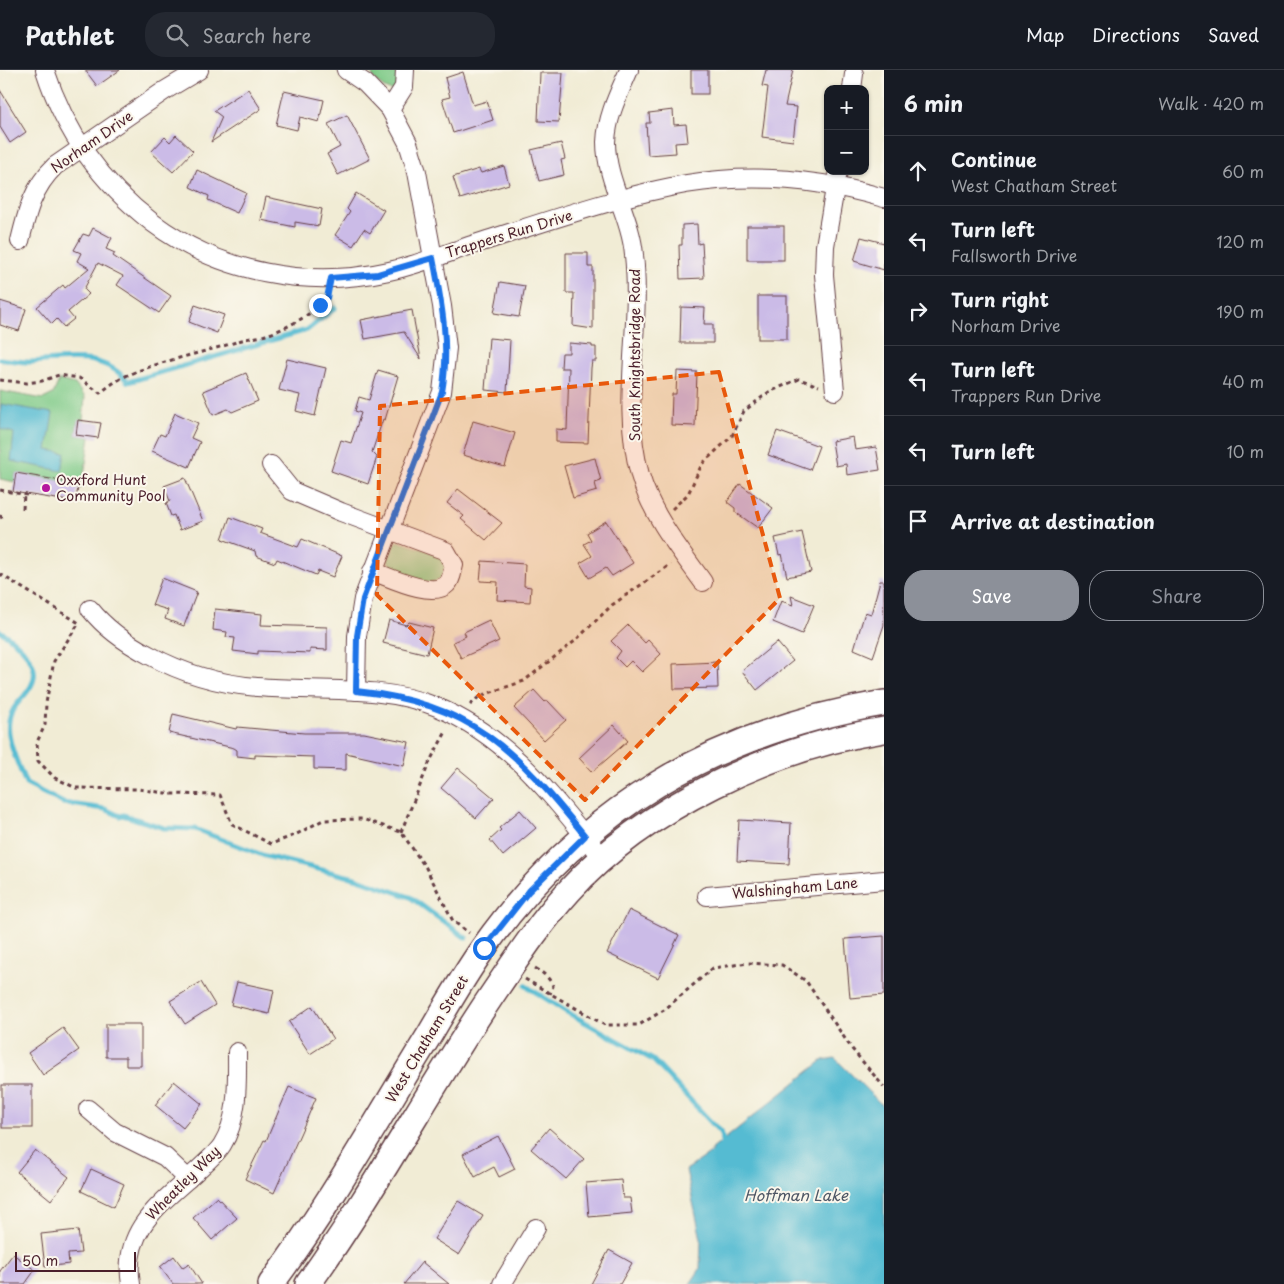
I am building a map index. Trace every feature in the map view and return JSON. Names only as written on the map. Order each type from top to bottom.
[{"type":"street","name":"Trappers Run Drive","points":[[45,70],[59,104],[82,148],[119,195],[167,233],[201,252],[258,271],[307,278],[378,274],[658,190],[735,179],[799,181],[836,179],[884,198]]},
{"type":"street","name":"Norham Drive","points":[[20,241],[29,206],[40,182],[55,166],[164,91],[199,70]]},
{"type":"street","points":[[390,108],[404,87],[406,79],[405,70]]},
{"type":"street","name":"South Knightsbridge Road","points":[[629,70],[616,100],[607,130],[607,152],[634,252],[636,270],[633,440],[640,475],[661,520],[703,582]]},
{"type":"street","points":[[352,71],[390,108],[403,131],[413,157],[446,327],[445,373],[442,392],[372,571],[359,617],[356,691]]},
{"type":"street","points":[[835,391],[829,350],[824,275],[825,246],[836,179]]},
{"type":"street","points":[[271,465],[292,491],[446,551],[454,566],[450,579],[442,588],[431,590],[372,571]]},
{"type":"street","points":[[90,609],[101,623],[131,646],[195,675],[257,687],[389,694],[435,706],[480,730],[499,743],[522,763],[603,858]]},
{"type":"street","name":"West Chatham Street","points":[[271,1284],[316,1220],[484,948],[529,891],[585,836],[638,797],[700,758],[738,742],[792,724],[846,709],[884,702]]},
{"type":"street","points":[[308,1284],[333,1250],[463,1039],[530,939],[569,891],[603,858],[664,814],[735,774],[818,743],[884,730]]},
{"type":"street","name":"Walshingham Lane","points":[[707,896],[884,880]]},
{"type":"street","name":"Wheatley Way","points":[[131,1284],[130,1256],[138,1231],[160,1204],[188,1179],[222,1144],[230,1126],[236,1090],[237,1052]]},
{"type":"street","points":[[88,1110],[115,1132],[165,1157],[188,1179]]},
{"type":"street","points":[[502,1284],[536,1228]]},
{"type":"path","points":[[0,380],[26,383],[42,381],[59,375],[79,378],[100,393],[115,382],[133,373],[237,341],[267,335],[292,325],[327,298],[331,278]]},
{"type":"path","points":[[661,520],[688,494],[702,464],[732,436],[744,411],[754,402],[770,392],[799,380],[835,391]]},
{"type":"path","points":[[0,490],[25,494],[23,509]]},
{"type":"path","points":[[0,514],[3,520]]},
{"type":"path","points":[[465,711],[480,696],[524,681],[575,641],[612,605],[684,556]]},
{"type":"path","points":[[0,574],[79,623],[54,661],[44,725],[38,742],[38,761],[55,778],[76,788],[138,789],[172,794],[220,795],[232,824],[271,844],[295,835],[323,820],[362,819],[401,832],[426,868],[453,921],[469,933]]},
{"type":"path","points":[[401,832],[430,761],[449,725]]},
{"type":"path","points":[[524,979],[605,1025],[638,1025],[664,1010],[713,968],[748,963],[782,965],[806,981],[852,1049],[884,1087]]},
{"type":"path","points":[[531,965],[545,974],[551,982],[553,986],[550,994]]},
{"type":"highlighted area","points":[[719,372],[780,598],[585,800],[377,595],[380,406]]},
{"type":"green space","points":[[371,70],[398,70],[401,79],[393,91],[389,90],[373,77]]},
{"type":"green space","points":[[59,380],[75,384],[85,397],[83,421],[78,420],[76,435],[90,437],[82,488],[78,487],[78,484],[16,473],[15,482],[0,479],[0,391],[43,399],[53,394]]},
{"type":"green space","points":[[397,541],[441,555],[447,564],[444,578],[429,583],[392,569],[388,560]]},
{"type":"water","points":[[1,404],[53,413],[47,450],[65,453],[62,471],[11,461],[14,433],[0,429]]},
{"type":"water","name":"Hoffman Lake","points":[[835,1058],[884,1107],[884,1284],[690,1284],[700,1269],[701,1239],[686,1170],[711,1153],[711,1150],[823,1060]]},
{"type":"building","points":[[85,70],[120,70],[97,86]]},
{"type":"building","points":[[691,70],[708,70],[708,94],[691,94]]},
{"type":"building","points":[[766,70],[793,70],[785,106],[797,107],[793,141],[762,137],[768,87],[762,86]]},
{"type":"building","points":[[463,72],[473,105],[487,101],[493,120],[453,133],[442,99],[450,97],[445,78]]},
{"type":"building","points":[[540,73],[563,73],[559,122],[538,121]]},
{"type":"building","points":[[248,89],[261,109],[211,142],[222,117],[214,111]]},
{"type":"building","points":[[0,90],[26,132],[10,143],[0,127]]},
{"type":"building","points":[[284,91],[324,100],[319,122],[300,117],[297,130],[276,125]]},
{"type":"building","points":[[673,110],[674,125],[686,124],[688,142],[675,143],[676,153],[648,155],[646,123],[650,123],[649,113]]},
{"type":"building","points":[[347,115],[370,159],[338,175],[327,154],[340,147],[328,124]]},
{"type":"building","points":[[176,135],[193,151],[173,172],[151,152],[165,137],[170,142]]},
{"type":"building","points":[[561,143],[565,159],[561,160],[564,175],[539,181],[531,150]]},
{"type":"building","points":[[504,166],[509,184],[460,199],[453,177],[479,169],[481,173]]},
{"type":"building","points":[[197,170],[246,193],[237,213],[208,200],[209,196],[190,187]]},
{"type":"building","points":[[356,193],[384,210],[370,233],[364,229],[353,246],[335,235],[350,212],[347,209]]},
{"type":"building","points":[[266,197],[322,209],[319,226],[295,222],[295,227],[261,220]]},
{"type":"building","points":[[697,224],[698,244],[702,243],[704,278],[680,279],[679,245],[682,245],[682,225]]},
{"type":"building","points":[[747,226],[784,226],[784,260],[747,260]]},
{"type":"building","points":[[93,228],[112,238],[106,249],[115,253],[113,256],[171,296],[159,313],[117,285],[123,276],[98,263],[84,289],[89,294],[68,312],[74,319],[64,327],[57,319],[52,324],[37,307],[63,285],[65,288],[89,268],[77,261],[81,253],[74,250],[83,234],[89,236]]},
{"type":"building","points":[[861,237],[884,243],[884,270],[854,261]]},
{"type":"building","points":[[566,253],[588,253],[588,267],[593,267],[593,329],[573,326],[574,293],[566,293]]},
{"type":"building","points":[[500,282],[525,286],[519,317],[494,313]]},
{"type":"building","points":[[758,296],[787,296],[787,339],[758,339]]},
{"type":"building","points":[[0,301],[26,309],[19,331],[0,325]]},
{"type":"building","points":[[195,305],[224,315],[217,333],[189,322]]},
{"type":"building","points":[[681,307],[705,308],[704,324],[713,324],[713,343],[680,343]]},
{"type":"building","points":[[412,310],[421,359],[404,332],[365,339],[361,320]]},
{"type":"building","points":[[489,338],[510,340],[507,392],[485,390]]},
{"type":"building","points":[[569,343],[596,347],[596,361],[592,361],[591,368],[588,443],[556,442],[556,429],[567,430],[569,368],[561,368],[562,353],[569,353]]},
{"type":"building","points":[[287,359],[326,368],[315,416],[296,411],[300,395],[279,390]]},
{"type":"building","points":[[378,370],[398,376],[385,420],[383,419],[372,452],[377,457],[368,484],[331,471],[341,440],[351,443],[361,413],[355,411],[359,397],[369,400]]},
{"type":"building","points":[[677,371],[697,372],[695,426],[671,425],[672,394],[676,394]]},
{"type":"building","points":[[246,373],[258,401],[232,412],[228,409],[213,415],[203,391]]},
{"type":"building","points":[[175,413],[198,423],[191,438],[200,442],[189,467],[152,451],[160,434],[165,436]]},
{"type":"building","points":[[78,420],[101,423],[98,438],[76,435]]},
{"type":"building","points":[[473,421],[515,433],[505,467],[463,455]]},
{"type":"building","points":[[777,431],[819,446],[810,470],[768,455]]},
{"type":"building","points":[[853,437],[855,450],[876,447],[880,470],[847,475],[846,464],[836,466],[832,441]]},
{"type":"building","points":[[595,458],[601,481],[595,483],[597,491],[573,498],[564,466]]},
{"type":"building","name":"Oxxford Hunt Community Pool","points":[[16,473],[79,484],[75,502],[13,492]]},
{"type":"building","points":[[185,478],[203,521],[180,530],[174,515],[171,516],[166,503],[170,501],[164,486]]},
{"type":"building","points":[[740,484],[773,508],[758,528],[735,512],[735,508],[727,502]]},
{"type":"building","points":[[458,489],[502,523],[486,540],[461,519],[464,516],[447,503]]},
{"type":"building","points":[[230,517],[262,529],[260,533],[298,547],[302,539],[342,556],[333,577],[318,571],[316,575],[277,559],[275,563],[256,556],[255,551],[222,539]]},
{"type":"building","points":[[606,521],[633,563],[612,576],[606,568],[589,578],[580,563],[592,556],[584,544],[591,540],[587,533]]},
{"type":"building","points":[[802,532],[811,572],[787,577],[782,554],[779,555],[775,538]]},
{"type":"building","points":[[482,561],[525,564],[524,586],[531,587],[530,602],[497,600],[498,582],[480,581]]},
{"type":"building","points":[[162,578],[197,592],[184,626],[165,619],[168,610],[152,605]]},
{"type":"building","points":[[880,581],[884,581],[884,625],[873,657],[854,649],[865,612],[871,614]]},
{"type":"building","points":[[791,596],[814,605],[802,634],[773,622],[781,601],[793,605]]},
{"type":"building","points":[[215,609],[262,614],[261,625],[327,627],[327,650],[310,649],[310,653],[258,651],[258,654],[233,651],[235,638],[226,637],[227,632],[213,630]]},
{"type":"building","points":[[389,620],[406,625],[409,622],[433,628],[427,654],[383,643]]},
{"type":"building","points":[[489,620],[499,641],[461,658],[453,642],[466,636],[464,632]]},
{"type":"building","points":[[628,625],[645,643],[648,640],[661,654],[642,672],[631,661],[625,667],[616,658],[621,651],[611,641]]},
{"type":"building","points":[[777,642],[793,661],[757,690],[742,671]]},
{"type":"building","points":[[717,662],[718,688],[674,689],[673,664]]},
{"type":"building","points":[[534,690],[545,702],[548,701],[566,720],[544,740],[514,708]]},
{"type":"building","points":[[173,714],[236,729],[237,727],[304,733],[364,733],[409,742],[404,766],[346,753],[346,770],[314,769],[314,757],[255,755],[255,758],[237,756],[237,750],[234,748],[169,733]]},
{"type":"building","points":[[614,725],[628,741],[592,772],[579,758]]},
{"type":"building","points":[[458,768],[494,798],[476,818],[441,788]]},
{"type":"building","points":[[520,810],[536,828],[503,856],[490,840],[501,830],[499,828]]},
{"type":"building","points":[[739,820],[791,823],[789,864],[737,861]]},
{"type":"building","points":[[629,910],[679,935],[658,978],[607,953]]},
{"type":"building","points":[[884,936],[884,995],[850,998],[845,939]]},
{"type":"building","points":[[201,982],[215,1005],[185,1024],[170,1001]]},
{"type":"building","points":[[237,982],[274,990],[269,1014],[231,1005]]},
{"type":"building","points":[[312,1006],[333,1039],[310,1054],[289,1022]]},
{"type":"building","points":[[106,1024],[141,1024],[141,1066],[126,1066],[126,1057],[106,1057]]},
{"type":"building","points":[[63,1028],[79,1050],[43,1075],[28,1053]]},
{"type":"building","points":[[174,1081],[202,1104],[183,1128],[155,1105]]},
{"type":"building","points":[[2,1085],[32,1085],[32,1128],[2,1128]]},
{"type":"building","points":[[289,1087],[316,1098],[274,1193],[245,1179],[264,1140],[266,1141]]},
{"type":"building","points":[[549,1128],[584,1159],[566,1179],[531,1149]]},
{"type":"building","points":[[498,1136],[515,1169],[499,1177],[494,1167],[475,1177],[463,1154]]},
{"type":"building","points":[[35,1150],[69,1177],[51,1200],[17,1172]]},
{"type":"building","points":[[91,1169],[124,1184],[114,1207],[81,1191]]},
{"type":"building","points":[[621,1180],[623,1198],[630,1198],[632,1213],[589,1217],[586,1183]]},
{"type":"building","points":[[217,1197],[237,1218],[212,1240],[193,1218]]},
{"type":"building","points":[[458,1201],[483,1216],[459,1255],[434,1239]]},
{"type":"building","points":[[78,1230],[81,1253],[68,1254],[69,1264],[45,1267],[41,1234]]},
{"type":"building","points":[[609,1250],[632,1263],[620,1284],[591,1284]]},
{"type":"building","points":[[13,1254],[35,1270],[25,1284],[0,1284],[0,1271]]},
{"type":"building","points":[[174,1256],[183,1268],[189,1264],[202,1284],[173,1284],[160,1267]]},
{"type":"building","points":[[422,1262],[449,1284],[404,1284]]},
{"type":"waterway","points":[[0,359],[27,362],[70,359],[95,362],[118,372],[128,382],[307,330],[335,308]]},
{"type":"waterway","points":[[0,631],[20,647],[31,662],[34,670],[31,686],[12,711],[9,721],[11,745],[26,784],[63,803],[105,809],[120,816],[123,815],[164,828],[195,829],[265,856],[355,878],[410,897],[466,938]]},
{"type":"waterway","points":[[526,986],[565,1011],[653,1060],[721,1133],[726,1144]]},
{"type":"place","name":"Oxxford Hunt Community Pool","points":[[46,488]]},
{"type":"route","points":[[320,305],[327,298],[331,278],[378,274],[433,258],[446,327],[446,359],[442,392],[372,571],[363,599],[357,636],[356,691],[389,694],[435,706],[480,730],[515,756],[528,769],[585,836],[529,891],[501,924],[484,948]]}]
